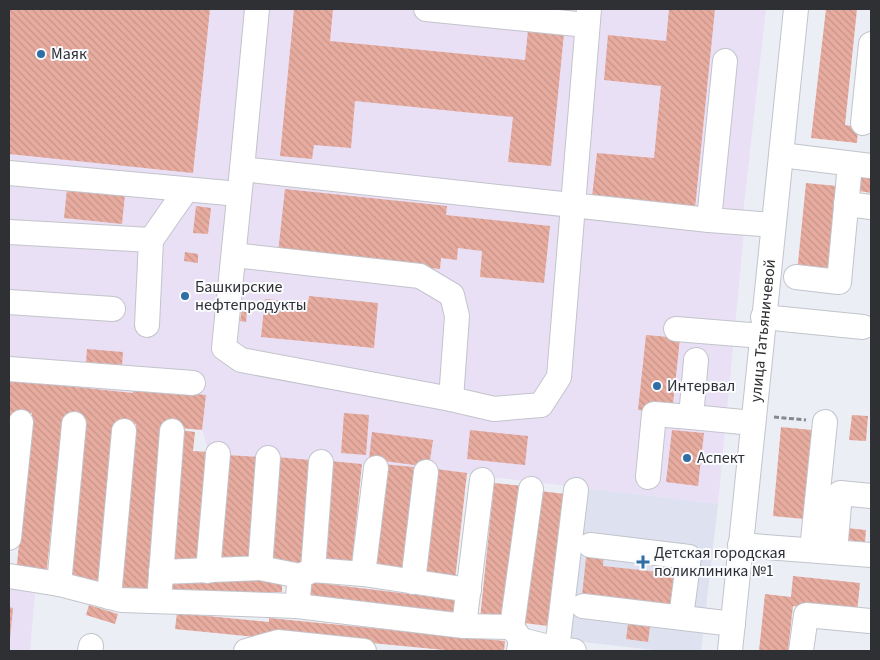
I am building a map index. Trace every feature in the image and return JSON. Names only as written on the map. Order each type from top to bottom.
[{"type":"street","points":[[257,9],[224,348],[240,360],[451,399],[494,409],[541,405],[559,377],[588,17],[426,9]]},
{"type":"street","name":"улица Татьяничевой","points":[[730,651],[740,545],[764,420],[762,327],[796,9]]},
{"type":"street","points":[[863,123],[871,44]]},
{"type":"street","points":[[709,220],[725,62]]},
{"type":"street","points":[[781,155],[861,165],[846,204],[839,282],[796,277]]},
{"type":"street","points":[[242,169],[709,220],[773,225]]},
{"type":"street","points":[[9,173],[240,194]]},
{"type":"street","points":[[147,325],[150,240],[186,190]]},
{"type":"street","points":[[846,204],[871,207]]},
{"type":"street","points":[[9,232],[150,240]]},
{"type":"street","points":[[234,256],[420,276],[452,295],[458,316],[451,399]]},
{"type":"street","points":[[9,302],[113,308]]},
{"type":"street","points":[[676,329],[863,327]]},
{"type":"street","points":[[691,416],[696,360]]},
{"type":"street","points":[[9,369],[193,383]]},
{"type":"street","points":[[648,477],[654,414],[764,420]]},
{"type":"street","points":[[9,538],[21,422]]},
{"type":"street","points":[[823,551],[825,422]]},
{"type":"street","points":[[59,584],[74,424]]},
{"type":"street","points":[[109,597],[124,431]]},
{"type":"street","points":[[159,600],[172,432]]},
{"type":"street","points":[[208,571],[218,454]]},
{"type":"street","points":[[260,568],[268,458]]},
{"type":"street","points":[[297,606],[306,573],[321,462]]},
{"type":"street","points":[[364,574],[376,468]]},
{"type":"street","points":[[413,582],[426,472]]},
{"type":"street","points":[[464,626],[482,480]]},
{"type":"street","points":[[517,639],[532,490]]},
{"type":"street","points":[[9,576],[59,584],[121,600],[297,606],[464,626],[565,650],[576,490]]},
{"type":"street","points":[[823,551],[840,493],[871,496]]},
{"type":"street","points":[[590,545],[689,556],[681,618]]},
{"type":"street","points":[[740,545],[871,555]]},
{"type":"street","points":[[161,572],[260,568],[306,573],[364,574],[469,590]]},
{"type":"street","points":[[583,606],[732,624]]},
{"type":"street","points":[[801,651],[806,615],[870,621]]},
{"type":"street","points":[[246,651],[278,642],[364,651]]},
{"type":"path","points":[[764,420],[825,422]]},
{"type":"shaded area","points":[[9,9],[766,9],[744,205],[743,243],[718,504],[382,464],[227,455],[209,452],[202,430],[9,411]]},
{"type":"shaded area","name":"Детская городская поликлиника №1","points":[[583,488],[718,504],[701,651],[664,651],[565,640]]},
{"type":"shaded area","points":[[9,587],[35,594],[30,651],[9,651]]},
{"type":"building","points":[[9,9],[210,9],[193,173],[9,154]]},
{"type":"building","points":[[294,9],[333,9],[330,41],[525,60],[528,30],[564,33],[551,166],[508,162],[513,117],[355,101],[351,148],[314,145],[312,159],[280,156]]},
{"type":"building","points":[[669,9],[715,9],[695,208],[592,197],[597,153],[654,158],[661,86],[604,80],[608,35],[666,41]]},
{"type":"building","points":[[826,9],[857,9],[845,125],[858,127],[857,143],[811,138]]},
{"type":"building","points":[[861,177],[871,178],[871,193],[859,191]]},
{"type":"building","points":[[806,183],[837,186],[828,276],[797,273]]},
{"type":"building","points":[[67,189],[125,194],[122,224],[64,218]]},
{"type":"building","points":[[285,189],[447,206],[446,215],[550,226],[544,283],[480,277],[482,251],[458,248],[457,260],[441,258],[440,269],[278,253]]},
{"type":"building","points":[[196,206],[211,208],[208,234],[193,233]]},
{"type":"building","points":[[185,252],[198,254],[198,263],[184,261]]},
{"type":"building","points":[[309,296],[378,303],[374,348],[261,337],[265,299],[308,303]]},
{"type":"building","points":[[242,309],[247,310],[246,322],[240,321]]},
{"type":"building","points":[[646,335],[680,338],[672,413],[638,410]]},
{"type":"building","points":[[87,349],[123,352],[122,365],[86,362]]},
{"type":"building","points":[[9,380],[133,393],[133,388],[206,395],[202,430],[169,427],[151,597],[119,594],[136,424],[116,422],[100,584],[69,581],[86,419],[63,417],[46,577],[16,574],[32,413],[13,412],[9,439]]},
{"type":"building","points":[[344,413],[369,415],[366,455],[341,453]]},
{"type":"building","points":[[852,415],[868,416],[866,441],[849,440]]},
{"type":"building","points":[[781,427],[812,430],[804,519],[773,516]]},
{"type":"building","points":[[180,430],[195,432],[193,451],[209,452],[200,565],[169,562]]},
{"type":"building","points":[[470,430],[528,436],[525,465],[467,459]]},
{"type":"building","points":[[672,430],[704,433],[698,486],[666,482]]},
{"type":"building","points":[[372,432],[433,440],[429,467],[369,459]]},
{"type":"building","points":[[227,455],[258,457],[250,559],[220,557]]},
{"type":"building","points":[[277,457],[310,460],[301,567],[269,564]]},
{"type":"building","points":[[330,461],[362,464],[352,562],[321,559]]},
{"type":"building","points":[[382,464],[414,467],[403,574],[371,571]]},
{"type":"building","points":[[436,469],[467,473],[455,580],[423,576]]},
{"type":"building","points":[[494,483],[524,486],[509,623],[480,619]]},
{"type":"building","points":[[540,491],[573,495],[556,627],[524,623]]},
{"type":"building","points":[[846,528],[866,530],[865,542],[844,540]]},
{"type":"building","points":[[587,549],[604,551],[603,566],[659,572],[660,557],[677,559],[672,605],[582,595]]},
{"type":"building","points":[[171,576],[282,577],[282,592],[171,592]]},
{"type":"building","points":[[793,576],[860,583],[857,613],[793,606],[788,651],[759,651],[765,594],[791,597]]},
{"type":"building","points":[[311,582],[458,600],[456,615],[309,597]]},
{"type":"building","points":[[89,605],[118,614],[115,624],[86,615]]},
{"type":"building","points":[[9,607],[13,608],[10,639],[9,638]]},
{"type":"building","points":[[177,613],[269,622],[269,618],[505,641],[504,651],[455,651],[267,633],[267,638],[175,629]]},
{"type":"building","points":[[628,624],[650,627],[648,642],[626,639]]},
{"type":"place","name":"Маяк","points":[[41,54]]},
{"type":"place","name":"Башкирские нефтепродукты","points":[[185,296]]},
{"type":"place","name":"Интервал","points":[[657,386]]},
{"type":"place","name":"Аспект","points":[[687,458]]},
{"type":"place","name":"Детская городская поликлиника №1","points":[[643,562]]}]
